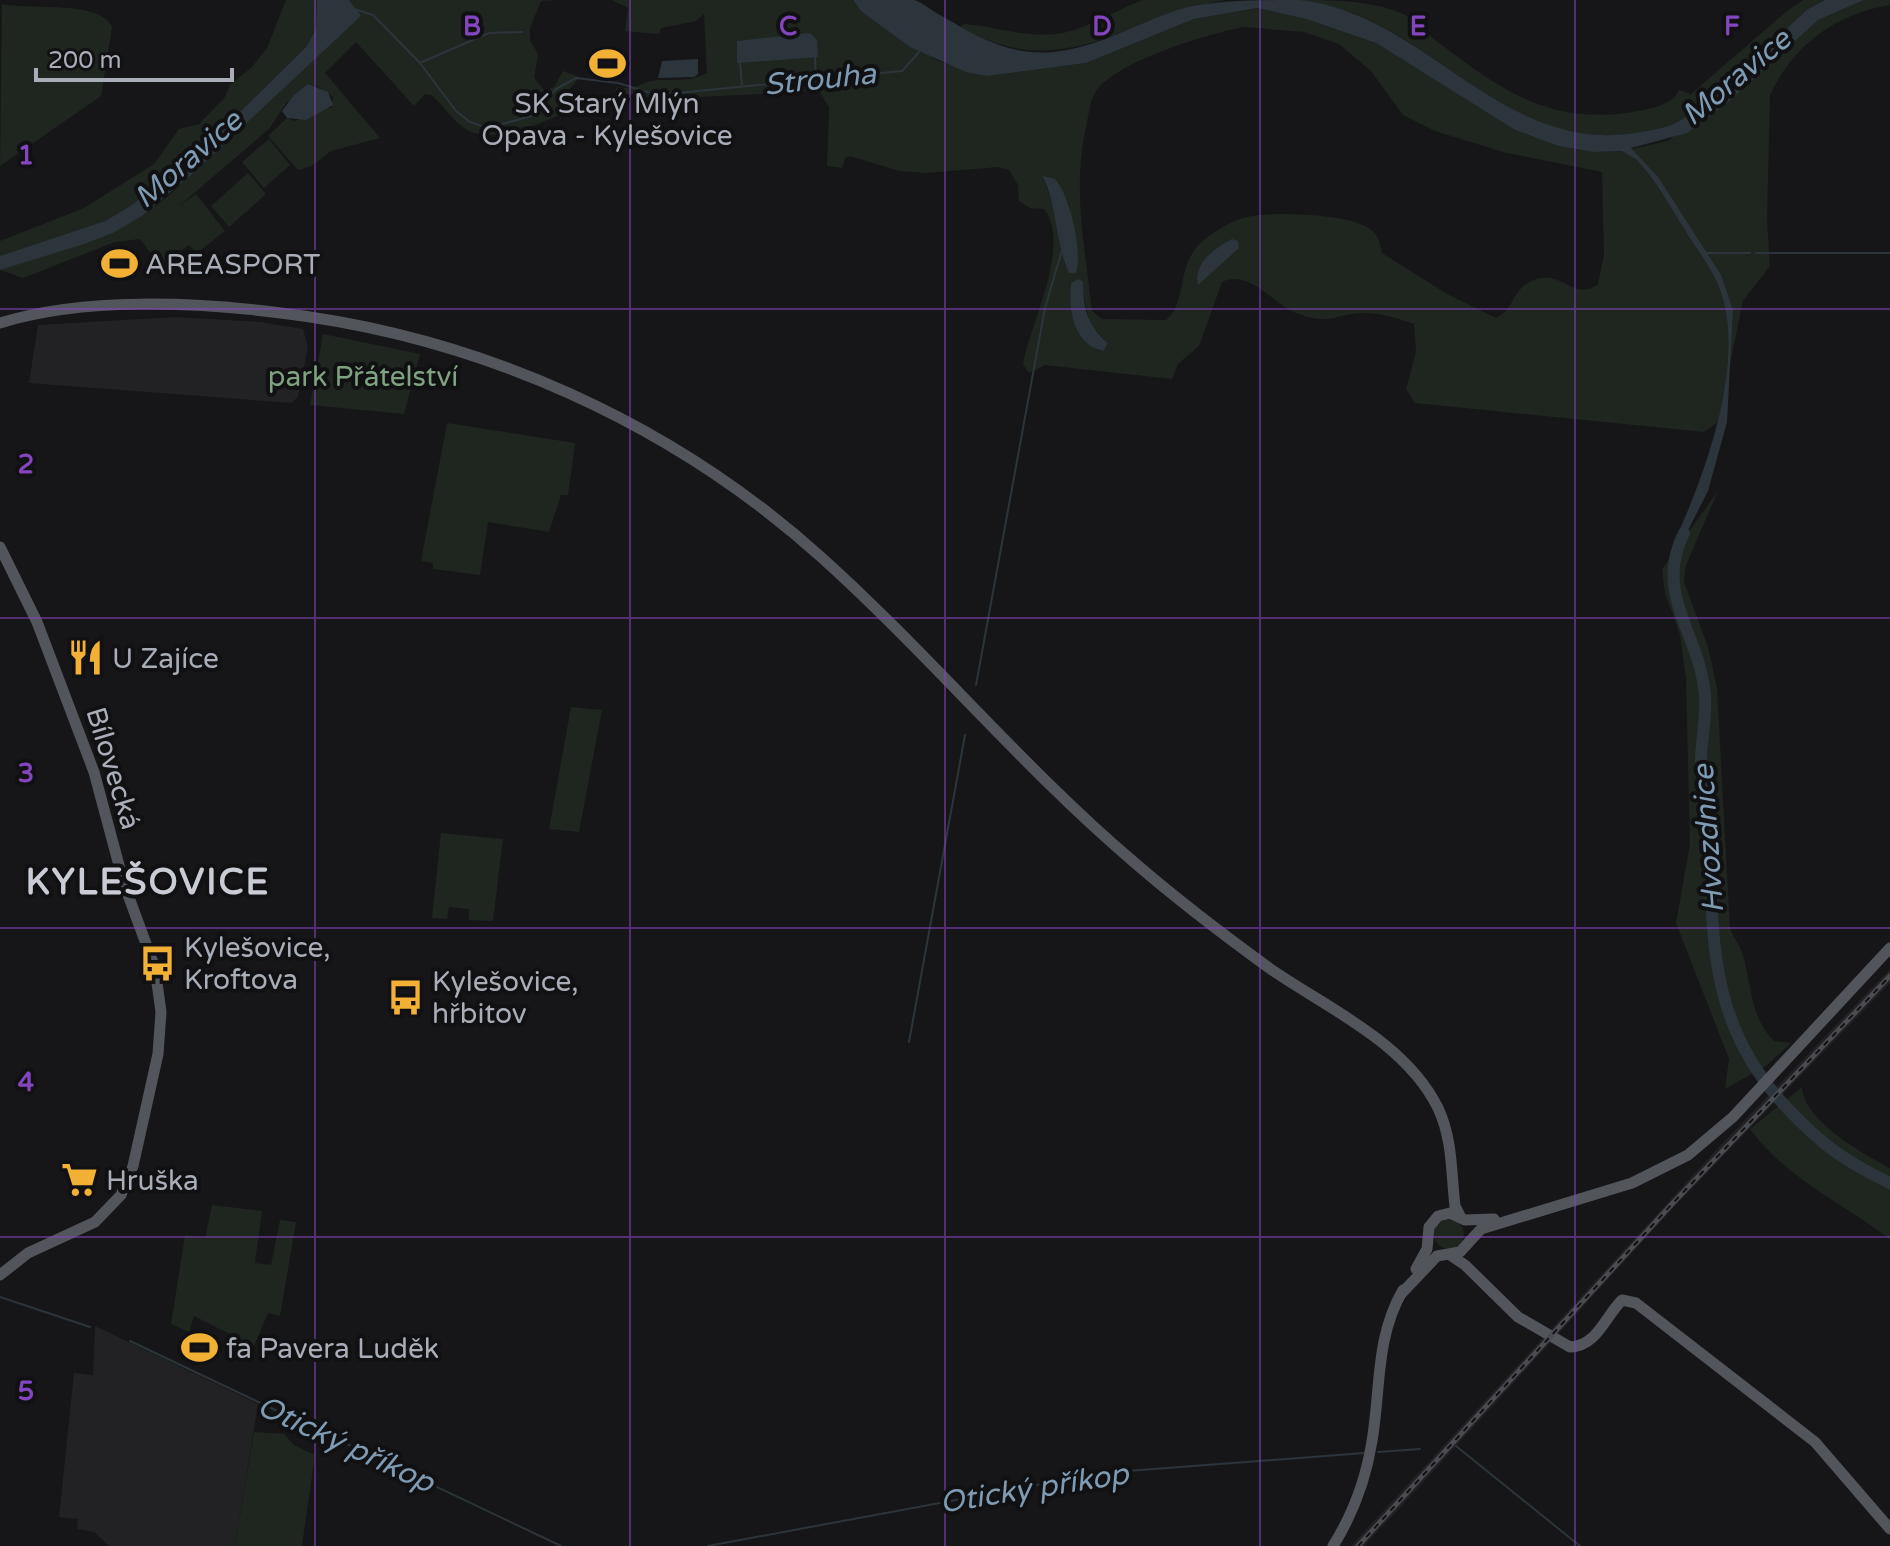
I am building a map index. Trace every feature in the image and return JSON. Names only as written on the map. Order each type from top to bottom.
[{"type":"main road","points":[[0,323],[63,311],[157,306],[251,310],[343,322],[420,339],[511,369],[587,401],[658,438],[742,493],[818,554],[1035,773],[1136,865],[1252,956],[1402,1060],[1436,1105],[1447,1134],[1454,1200],[1468,1242],[1469,1262],[1476,1276]]},
{"type":"main road","name":"Bílovecká","points":[[0,547],[37,622],[94,772],[124,884],[155,968],[161,1012],[158,1054],[133,1166],[121,1195],[95,1222],[28,1253],[0,1275]]},
{"type":"main road","points":[[1401,1294],[1425,1267],[1468,1242],[1481,1229],[1522,1214],[1618,1188],[1667,1168],[1713,1136],[1890,948]]},
{"type":"main road","points":[[1333,1546],[1355,1504],[1366,1471],[1382,1342],[1401,1294],[1429,1242],[1430,1224],[1441,1214],[1447,1200],[1452,1161]]},
{"type":"main road","points":[[1441,1214],[1462,1218],[1522,1214]]},
{"type":"main road","points":[[1429,1242],[1476,1276],[1507,1307],[1543,1333],[1570,1347],[1589,1343],[1619,1302],[1626,1299],[1636,1303],[1815,1442],[1890,1529]]},
{"type":"shaded area","points":[[176,317],[260,322],[303,329],[308,347],[298,397],[291,403],[29,383],[38,325]]},
{"type":"shaded area","points":[[1890,969],[1890,983],[1674,1207],[1364,1546],[1351,1546],[1718,1148]]},
{"type":"shaded area","points":[[95,1326],[258,1404],[235,1546],[109,1546],[94,1532],[77,1529],[78,1519],[59,1517],[74,1373],[93,1375]]},
{"type":"green space","points":[[286,0],[317,0],[316,29],[306,47],[244,108],[132,205],[105,221],[0,256],[0,241],[84,208],[154,164],[179,129],[199,124],[225,97],[230,85],[252,67],[267,48]]},
{"type":"green space","points":[[349,0],[557,0],[541,1],[530,28],[530,40],[538,54],[534,78],[545,91],[554,87],[563,71],[580,77],[568,91],[571,100],[563,113],[516,131],[478,134],[462,127],[431,95],[425,94],[414,106],[356,42],[325,73],[380,138],[331,151],[312,166],[298,170],[268,136],[287,118],[295,121],[323,108],[331,108],[333,97],[315,85],[286,103],[270,128],[179,206],[196,194],[225,231],[197,253],[189,245],[160,266],[140,239],[115,242],[23,278],[0,270],[113,233],[167,197],[360,16]]},
{"type":"green space","points":[[612,0],[853,0],[861,11],[938,61],[987,76],[1086,63],[1194,19],[1257,8],[1306,19],[1376,43],[1515,130],[1558,146],[1595,152],[1622,151],[1668,141],[1818,20],[1864,0],[1890,0],[1890,5],[1852,16],[1819,34],[1791,61],[1770,95],[1767,220],[1770,266],[1743,301],[1718,422],[1704,432],[1415,403],[1406,389],[1416,352],[1414,324],[1371,313],[1327,319],[1310,317],[1290,310],[1252,284],[1232,279],[1222,282],[1199,346],[1178,364],[1172,379],[1045,365],[1029,373],[1023,364],[1047,285],[1054,242],[1044,209],[1030,208],[1019,201],[1018,185],[1009,170],[999,167],[926,173],[899,171],[850,156],[845,158],[842,168],[827,166],[829,107],[819,91],[659,99],[615,92],[617,87],[629,88],[655,80],[690,79],[707,73],[704,14],[696,21],[661,28],[659,34],[625,31],[628,8]],"holes":[[[1244,27],[1304,32],[1339,44],[1371,71],[1403,115],[1435,131],[1503,152],[1602,172],[1604,255],[1598,284],[1583,290],[1555,279],[1540,278],[1524,286],[1508,309],[1496,318],[1447,294],[1382,253],[1376,235],[1367,227],[1326,217],[1259,215],[1241,218],[1224,226],[1195,249],[1185,271],[1177,304],[1166,320],[1102,319],[1092,311],[1080,191],[1083,146],[1093,96],[1105,82],[1141,60],[1187,42]],[[1044,177],[1069,204],[1077,271],[1065,265],[1061,235]],[[1080,280],[1090,325],[1108,343],[1100,351],[1085,339],[1075,322],[1071,283]]]},
{"type":"green space","points":[[1143,0],[1226,0],[1190,8],[1094,42],[1063,49],[1031,50],[997,43],[961,27],[963,24],[1033,34],[1056,34],[1089,25]]},
{"type":"green space","points":[[1297,0],[1352,2],[1393,10],[1410,18],[1465,63],[1509,91],[1553,109],[1603,115],[1659,106],[1671,100],[1679,90],[1691,94],[1787,11],[1803,0],[1825,0],[1808,9],[1731,83],[1680,121],[1664,128],[1634,133],[1594,135],[1557,128],[1524,115],[1491,97],[1396,34],[1362,17]]},
{"type":"green space","points":[[2,4],[79,9],[105,19],[112,27],[101,96],[0,166]]},
{"type":"green space","points":[[269,139],[290,165],[264,188],[242,162]]},
{"type":"green space","points":[[248,173],[266,194],[229,227],[211,206]]},
{"type":"green space","name":"park Přátelství","points":[[323,334],[420,354],[404,414],[310,405]]},
{"type":"green space","points":[[447,423],[575,443],[568,495],[561,495],[549,532],[488,522],[480,575],[433,569],[433,563],[421,561]]},
{"type":"green space","points":[[1718,491],[1686,565],[1684,582],[1708,647],[1717,688],[1730,929],[1742,952],[1760,1021],[1774,1041],[1791,1043],[1766,1066],[1725,1089],[1729,1059],[1676,923],[1690,844],[1686,679],[1680,635],[1665,593],[1662,569]]},
{"type":"green space","points":[[571,707],[602,710],[579,832],[549,829]]},
{"type":"green space","points":[[441,833],[503,839],[493,921],[469,920],[469,909],[449,907],[447,919],[432,918]]},
{"type":"green space","points":[[1802,1087],[1812,1112],[1836,1135],[1890,1168],[1890,1239],[1798,1176],[1750,1129]]},
{"type":"green space","points":[[212,1205],[262,1211],[255,1263],[271,1265],[280,1220],[296,1222],[280,1316],[268,1313],[254,1346],[194,1316],[189,1332],[171,1324],[185,1235],[205,1238]]},
{"type":"green space","points":[[1449,1219],[1460,1223],[1464,1234],[1460,1245],[1449,1249],[1438,1245],[1434,1234],[1438,1223]]},
{"type":"green space","points":[[254,1432],[284,1434],[294,1445],[315,1455],[302,1546],[235,1546]]},
{"type":"water","name":"Moravice","points":[[317,0],[349,0],[361,16],[190,176],[142,216],[113,233],[0,270],[0,256],[105,221],[132,205],[244,108],[306,47],[316,29]]},
{"type":"water","points":[[853,0],[914,0],[1007,48],[1053,52],[1103,40],[1168,13],[1198,5],[1299,0],[1344,10],[1386,29],[1503,104],[1543,123],[1586,134],[1634,133],[1676,123],[1715,96],[1808,9],[1825,0],[1864,0],[1818,20],[1727,103],[1687,133],[1631,148],[1658,177],[1721,275],[1733,310],[1727,422],[1708,491],[1680,546],[1674,542],[1698,484],[1720,414],[1729,344],[1726,311],[1710,269],[1656,184],[1636,159],[1622,151],[1594,152],[1558,146],[1515,130],[1376,43],[1306,19],[1257,8],[1194,19],[1086,63],[987,76],[966,72],[910,47],[861,11]]},
{"type":"water","points":[[810,33],[817,40],[818,57],[737,63],[737,41]]},
{"type":"water","points":[[698,59],[698,74],[694,77],[658,78],[662,61]]},
{"type":"water","points":[[308,84],[328,92],[333,105],[306,120],[287,118],[282,111],[294,95]]},
{"type":"water","points":[[1043,176],[1055,179],[1066,197],[1078,252],[1076,273],[1069,273],[1065,262]]},
{"type":"water","points":[[1232,239],[1238,241],[1239,248],[1198,285],[1197,277],[1202,263]]},
{"type":"water","points":[[1079,279],[1083,282],[1085,308],[1091,323],[1108,343],[1103,351],[1085,341],[1075,324],[1071,283]]},
{"type":"waterway","name":"Strouha","points":[[354,9],[373,15],[420,63],[456,111],[470,122],[487,128],[532,116],[556,89],[576,78],[618,83],[657,95],[902,71],[919,52]]},
{"type":"waterway","points":[[422,62],[489,33],[522,32]]},
{"type":"waterway","points":[[815,56],[816,78]]},
{"type":"waterway","points":[[740,63],[742,85]]},
{"type":"waterway","points":[[976,685],[1045,308],[1063,247]]},
{"type":"waterway","points":[[1707,253],[1750,253]]},
{"type":"waterway","points":[[1756,253],[1890,253]]},
{"type":"waterway","name":"Hvozdnice","points":[[1684,533],[1676,555],[1674,575],[1676,595],[1705,695],[1701,774],[1709,821],[1714,938],[1728,1009],[1741,1043],[1761,1076],[1788,1109],[1835,1152],[1890,1183]]},
{"type":"waterway","points":[[909,1042],[965,735]]},
{"type":"waterway","name":"Otický příkop","points":[[0,1297],[90,1327]]},
{"type":"waterway","name":"Otický příkop","points":[[130,1341],[561,1546]]},
{"type":"waterway","name":"Otický příkop","points":[[1456,1446],[1580,1546]]},
{"type":"waterway","name":"Otický příkop","points":[[1378,1452],[1420,1449]]},
{"type":"waterway","name":"Otický příkop","points":[[708,1546],[1101,1473],[1364,1453]]},
{"type":"railway","points":[[1358,1546],[1672,1204],[1890,976]]},
{"type":"place","name":"SK Starý Mlýn Opava - Kylešovice","points":[[607,63]]},
{"type":"place","name":"AREASPORT","points":[[119,264]]},
{"type":"place","name":"U Zajíce","points":[[86,658]]},
{"type":"place","name":"Kylešovice, Kroftova","points":[[158,963]]},
{"type":"place","name":"Kylešovice, hřbitov","points":[[406,997]]},
{"type":"place","name":"Hruška","points":[[80,1180]]},
{"type":"place","name":"fa Pavera Luděk","points":[[200,1348]]},
{"type":"district","name":"KYLEŠOVICE","points":[[148,881]]}]
